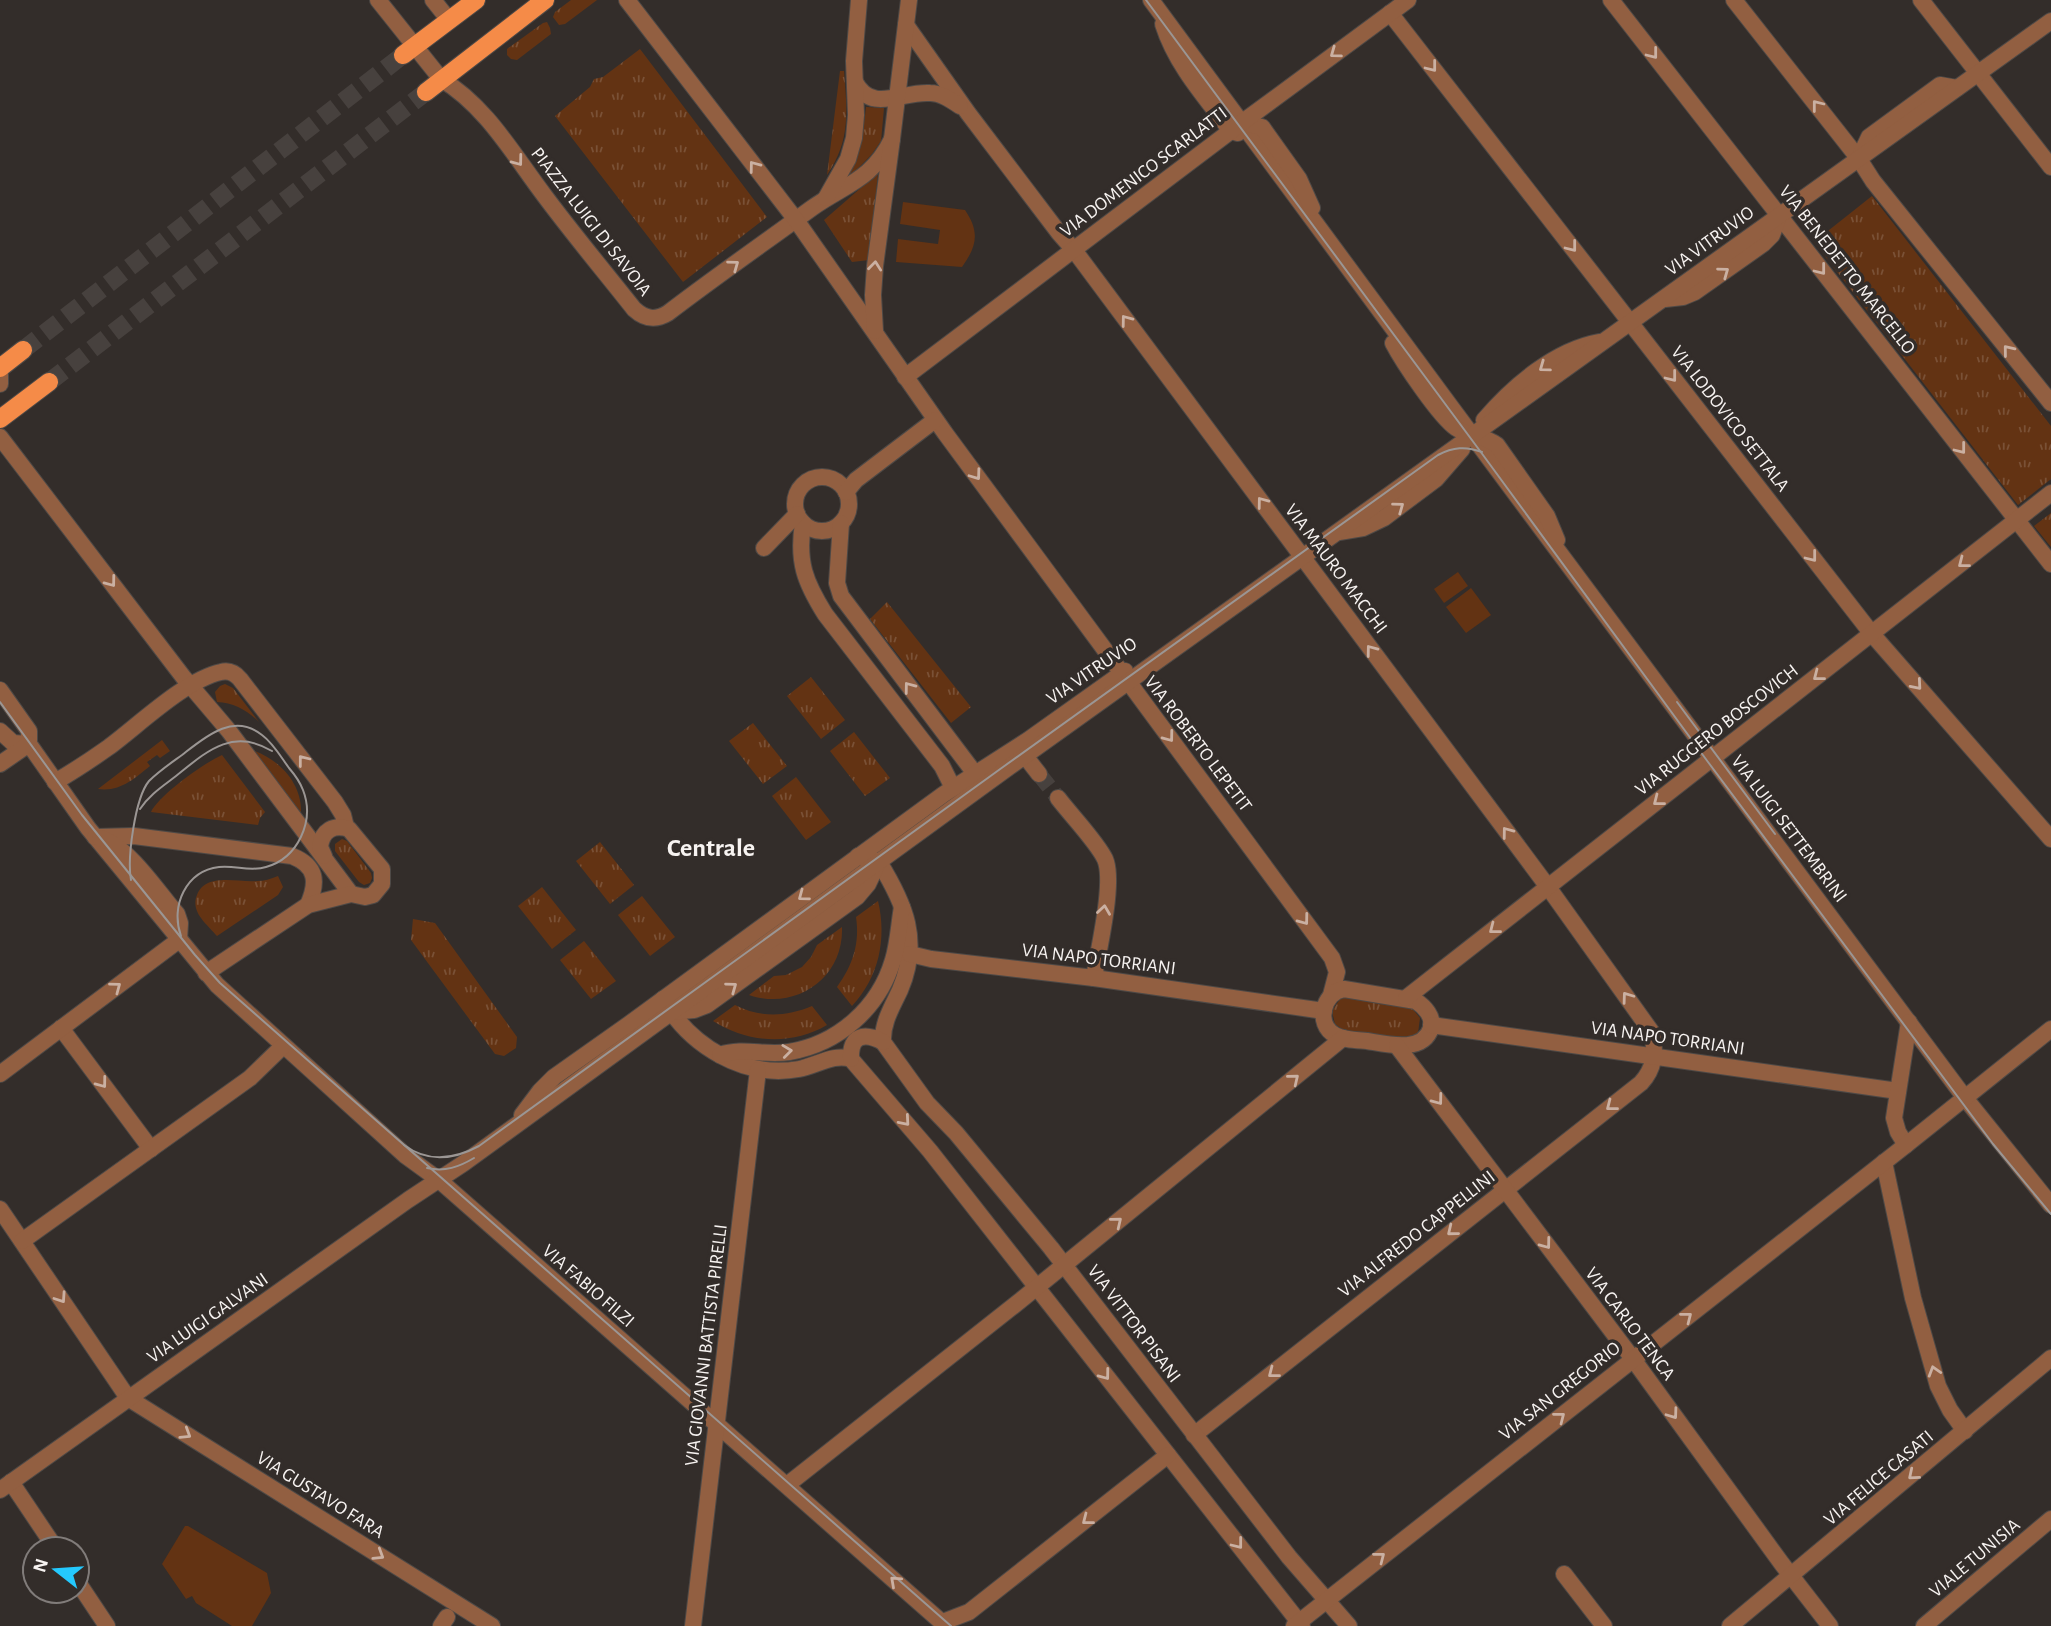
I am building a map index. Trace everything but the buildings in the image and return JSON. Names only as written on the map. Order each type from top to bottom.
[{"type":"main road","points":[[409,50],[476,0]]},
{"type":"main road","points":[[426,92],[545,0]]},
{"type":"main road","points":[[0,366],[23,350]]},
{"type":"main road","points":[[0,419],[49,382]]},
{"type":"street","name":"PIAZZA LUIGI DI SAVOIA","points":[[378,0],[409,50],[477,107],[597,263],[634,309],[644,317],[656,318],[668,313],[796,220]]},
{"type":"street","points":[[433,0],[449,20]]},
{"type":"street","points":[[627,0],[796,220],[936,420],[856,480],[846,492]]},
{"type":"street","points":[[826,198],[853,145],[859,0]]},
{"type":"street","points":[[875,334],[875,266],[909,0]]},
{"type":"street","name":"VIA DOMENICO SCARLATTI","points":[[905,377],[1408,0]]},
{"type":"street","name":"VIA BENEDETTO MARCELLO","points":[[1611,0],[2051,565]]},
{"type":"street","points":[[1734,0],[1859,159],[1873,181],[2051,404]]},
{"type":"street","points":[[1920,0],[2051,167]]},
{"type":"street","name":"VIA LUIGI SETTEMBRINI","points":[[1155,6],[1175,56],[1236,127],[1251,137],[1319,227],[1378,308],[1395,347],[1415,378],[1452,425],[1472,435],[1965,1098],[2051,1205]]},
{"type":"street","name":"VIA LODOVICO SETTALA","points":[[1390,13],[1872,634],[2051,839]]},
{"type":"street","name":"VIA VITRUVIO","points":[[1021,751],[1124,678],[1154,652],[1192,636],[1337,532],[1371,525],[1405,503],[1442,474],[1472,435],[2051,21]]},
{"type":"street","name":"VIA MAURO MACCHI","points":[[906,25],[968,113],[1074,250],[1548,887],[1653,1034],[1654,1057]]},
{"type":"street","name":"VIA MAURO MACCHI","points":[[855,82],[869,98],[937,94],[953,101],[968,113]]},
{"type":"street","name":"VIA LUIGI SETTEMBRINI","points":[[1236,127],[1262,127],[1303,187],[1319,227]]},
{"type":"street","points":[[796,220],[873,168],[892,139]]},
{"type":"street","points":[[0,366],[0,384]]},
{"type":"street","name":"VIA ROBERTO LEPETIT","points":[[936,420],[1332,958],[1337,972],[1336,981],[1324,1011]]},
{"type":"street","points":[[0,437],[191,686],[237,741],[351,894]]},
{"type":"street","points":[[800,519],[811,529],[822,532],[832,530],[841,523],[849,508],[846,492],[841,484],[824,477],[814,478],[802,486],[798,493],[795,506],[800,519],[801,563],[825,614],[942,766],[953,788]]},
{"type":"street","name":"VIA RUGGERO BOSCOVICH","points":[[1406,998],[2051,493]]},
{"type":"street","points":[[764,548],[800,519]]},
{"type":"street","points":[[841,523],[837,583],[841,596],[974,774],[976,791]]},
{"type":"street","points":[[0,690],[29,731],[29,744],[55,782],[110,746],[191,686],[222,672],[230,672],[237,676],[342,811],[346,827],[356,835],[382,869],[381,888],[373,895],[360,897],[351,894],[308,905],[206,973]]},
{"type":"street","points":[[0,731],[13,743],[29,744]]},
{"type":"street","points":[[0,764],[29,744]]},
{"type":"street","points":[[667,1006],[858,856],[974,774],[1021,751]]},
{"type":"street","points":[[1021,751],[1039,774]]},
{"type":"street","points":[[667,1006],[694,1010],[707,1005],[857,897],[868,884],[878,862],[976,791],[1021,751]]},
{"type":"street","name":"VIA FABIO FILZI","points":[[55,782],[206,973],[412,1161],[439,1180],[945,1624]]},
{"type":"street","points":[[1058,798],[1106,863],[1106,897],[1094,978]]},
{"type":"street","points":[[337,876],[321,851],[321,842],[327,831],[334,827],[346,827]]},
{"type":"street","points":[[98,837],[134,836],[292,856],[305,863],[312,871],[313,890],[308,905]]},
{"type":"street","points":[[0,1074],[179,940],[180,923],[177,914],[130,857],[113,843],[98,837]]},
{"type":"street","points":[[858,856],[878,862],[892,884],[909,930],[910,954],[902,985],[884,1026],[885,1044]]},
{"type":"street","points":[[720,1055],[737,1050],[777,1053],[799,1050],[829,1039],[852,1023],[873,1001],[888,973],[895,953],[902,906]]},
{"type":"street","name":"VIA NAPO TORRIANI","points":[[910,954],[935,960],[1094,978],[1324,1011]]},
{"type":"street","points":[[1324,1011],[1329,1031],[1343,1038],[1397,1046],[1420,1041],[1432,1026],[1424,1008],[1416,1001],[1344,989],[1331,995]]},
{"type":"street","points":[[667,1006],[692,1037],[720,1055],[758,1070],[795,1070],[834,1058],[856,1064]]},
{"type":"street","name":"VIA LUIGI GALVANI","points":[[6,1486],[515,1126],[535,1097],[558,1084],[667,1006]]},
{"type":"street","points":[[1906,1145],[1894,1124],[1909,1022]]},
{"type":"street","name":"VIA NAPO TORRIANI","points":[[1432,1026],[1898,1091]]},
{"type":"street","points":[[61,1028],[151,1149]]},
{"type":"street","name":"VIA SAN GREGORIO","points":[[1298,1625],[2045,1034]]},
{"type":"street","points":[[885,1044],[870,1036],[861,1037],[852,1047],[856,1064],[1043,1282],[1168,1455],[1298,1625]]},
{"type":"street","points":[[787,1485],[1043,1282],[1343,1038]]},
{"type":"street","name":"VIA VITTOR PISANI","points":[[885,1044],[927,1103],[958,1135],[1064,1265],[1289,1557],[1349,1626]]},
{"type":"street","points":[[22,1241],[259,1070],[284,1046]]},
{"type":"street","name":"VIA CARLO TENCA","points":[[1397,1046],[1830,1626]]},
{"type":"street","name":"VIA ALFREDO CAPPELLINI","points":[[1194,1435],[1641,1083],[1650,1070],[1654,1057]]},
{"type":"street","name":"VIA GIOVANNI BATTISTA PIRELLI","points":[[693,1626],[758,1070]]},
{"type":"street","points":[[1884,1162],[1913,1298],[1938,1386],[1965,1431]]},
{"type":"street","points":[[0,1209],[128,1398]]},
{"type":"street","name":"VIA FELICE CASATI","points":[[1730,1626],[2051,1358]]},
{"type":"street","name":"VIA GUSTAVO FARA","points":[[128,1398],[492,1626]]},
{"type":"street","points":[[945,1624],[969,1612],[1168,1455]]},
{"type":"street","points":[[6,1486],[45,1535]]},
{"type":"street","name":"VIALE TUNISIA","points":[[1924,1626],[2051,1520]]},
{"type":"street","points":[[1564,1574],[1604,1626]]},
{"type":"street","points":[[91,1602],[107,1626]]},
{"type":"green space","points":[[571,0],[597,0],[565,24],[559,25],[553,17],[555,12]]},
{"type":"green space","points":[[547,22],[551,34],[517,60],[507,55],[507,49]]},
{"type":"green space","points":[[640,49],[767,217],[683,282],[555,116],[590,87],[594,79],[603,77]]},
{"type":"green space","points":[[840,71],[844,71],[846,125],[840,150],[827,175]]},
{"type":"green space","points":[[866,107],[884,108],[881,141],[845,182],[856,153]]},
{"type":"green space","points":[[878,173],[869,260],[852,262],[824,220]]},
{"type":"green space","points":[[1872,196],[2051,426],[2051,479],[2018,505],[1814,242]]},
{"type":"green space","points":[[903,202],[965,210],[973,225],[975,239],[962,267],[896,262],[898,239],[938,244],[940,230],[900,224]]},
{"type":"green space","points":[[2051,513],[2051,547],[2034,526]]},
{"type":"green space","points":[[1458,572],[1468,586],[1444,603],[1434,589]]},
{"type":"green space","points":[[1471,588],[1491,615],[1466,633],[1446,607]]},
{"type":"green space","points":[[887,602],[971,707],[951,723],[870,619]]},
{"type":"green space","points":[[811,677],[845,720],[821,739],[787,696]]},
{"type":"green space","points":[[225,684],[233,688],[259,722],[240,708],[217,702],[215,692]]},
{"type":"green space","points":[[753,723],[787,766],[763,784],[729,741]]},
{"type":"green space","points":[[854,732],[890,778],[865,796],[830,751]]},
{"type":"green space","points":[[162,740],[170,751],[147,762],[150,766],[126,784],[98,789]]},
{"type":"green space","points":[[252,750],[271,759],[287,774],[298,792],[301,813]]},
{"type":"green space","points":[[222,755],[265,812],[258,825],[151,812],[163,797],[183,780]]},
{"type":"green space","points":[[796,777],[831,822],[806,840],[772,796]]},
{"type":"green space","points":[[342,839],[347,841],[371,873],[370,883],[364,885],[359,882],[335,851],[335,844]]},
{"type":"green space","points":[[600,842],[634,885],[610,904],[576,861]]},
{"type":"green space","points":[[278,876],[283,887],[278,895],[217,936],[198,912],[195,901],[197,895],[208,883],[223,880],[262,881]]},
{"type":"green space","points":[[542,887],[576,930],[552,949],[518,906]]},
{"type":"green space","points":[[642,896],[675,937],[650,956],[618,915]]},
{"type":"green space","points":[[878,901],[882,929],[878,957],[869,983],[852,1006],[837,987],[854,954],[856,917]]},
{"type":"green space","points":[[413,919],[435,923],[517,1037],[516,1048],[504,1056],[495,1054],[411,940]]},
{"type":"green space","points":[[842,927],[841,945],[835,961],[826,975],[814,986],[800,994],[784,998],[767,999],[749,995],[774,976],[786,975],[802,967],[817,945]]},
{"type":"green space","points":[[584,941],[616,981],[591,999],[560,960]]},
{"type":"green space","points":[[1351,996],[1412,1008],[1420,1018],[1418,1033],[1406,1040],[1346,1032],[1335,1024],[1332,1011],[1340,999]]},
{"type":"green space","points":[[735,1005],[763,1014],[783,1014],[812,1006],[827,1025],[799,1036],[770,1039],[741,1034],[713,1021]]},
{"type":"green space","points":[[185,1526],[267,1573],[271,1593],[252,1626],[232,1626],[196,1603],[192,1596],[186,1599],[162,1564]]},
{"type":"tunnel","points":[[23,350],[403,55]]},
{"type":"tunnel","points":[[49,382],[426,92]]},
{"type":"tunnel","points":[[1039,774],[1058,798]]},
{"type":"tram line","points":[[1146,0],[1708,762],[1993,1144],[2051,1214]]},
{"type":"tram line","points":[[404,1145],[422,1155],[441,1158],[479,1146],[1438,455],[1460,448],[1482,452]]},
{"type":"tram line","points":[[0,702],[82,815],[220,983],[951,1626]]},
{"type":"tram line","points":[[1677,702],[1775,834]]},
{"type":"tram line","points":[[131,880],[133,829],[140,801],[149,781],[200,741],[230,726],[251,729],[266,738],[303,790],[307,814],[301,837],[287,856],[266,867],[219,867],[198,875],[179,902],[178,925],[181,936]]},
{"type":"tram line","points":[[140,809],[161,787],[209,751],[220,746],[244,741],[272,751]]},
{"type":"tram line","points":[[427,1168],[452,1168],[474,1158]]},
{"type":"district","name":"Centrale","points":[[711,847]]}]
